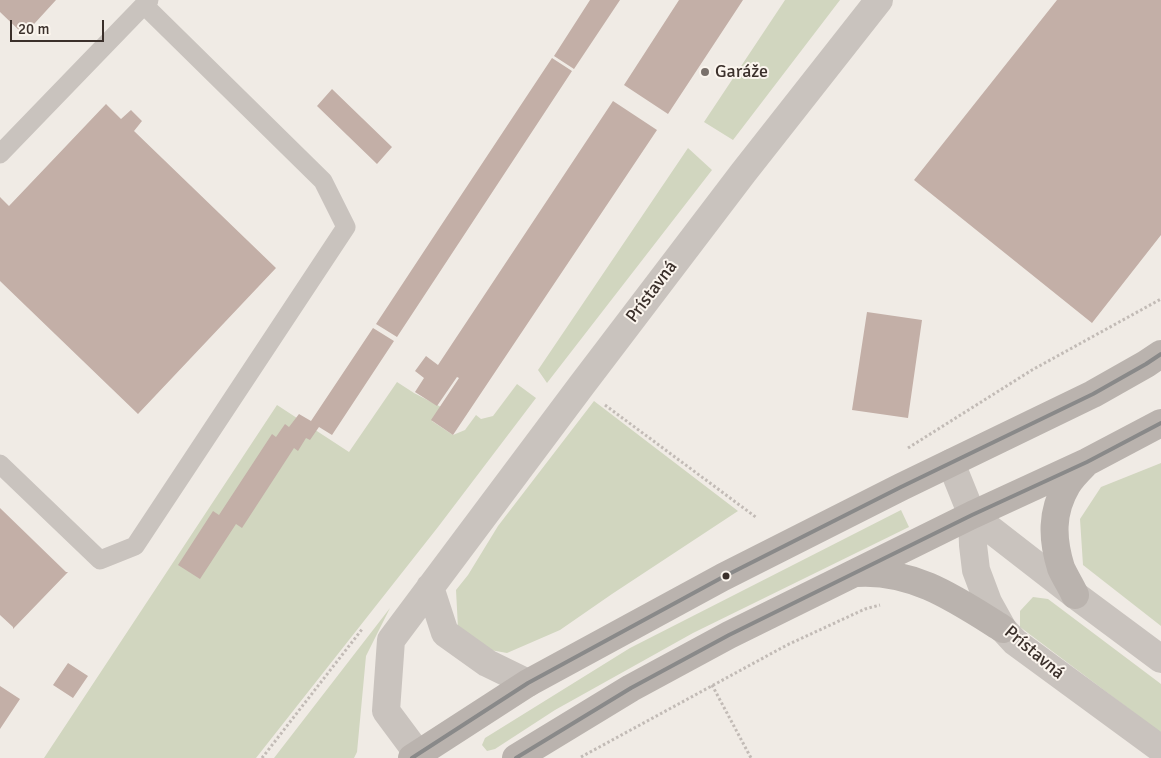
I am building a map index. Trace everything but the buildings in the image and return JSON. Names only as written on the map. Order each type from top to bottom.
[{"type":"main road","name":"Prístavná","points":[[417,756],[528,683],[724,577],[901,487],[1093,394],[1161,354]]},
{"type":"main road","points":[[516,758],[631,688],[729,635],[972,515],[1087,462],[1161,424]]},
{"type":"main road","points":[[1075,595],[1062,569],[1056,547],[1054,526],[1058,502],[1067,484],[1087,462]]},
{"type":"main road","points":[[854,573],[888,574],[932,587],[1003,629]]},
{"type":"street","name":"Prístavná","points":[[417,756],[386,711],[391,640],[581,386],[879,0]]},
{"type":"street","points":[[951,463],[972,515],[1161,660]]},
{"type":"street","name":"Prístavná","points":[[972,515],[976,570],[988,602],[1003,629],[1015,642],[1161,750]]},
{"type":"street","points":[[430,587],[445,632],[487,663],[528,683]]},
{"type":"lane","points":[[0,154],[147,3],[323,181],[346,227],[135,546],[100,560],[0,464]]},
{"type":"path","points":[[904,450],[1032,370],[1161,299]]},
{"type":"path","points":[[581,386],[757,518]]},
{"type":"path","points":[[578,758],[787,645],[865,609],[884,604]]},
{"type":"path","points":[[712,685],[751,758]]},
{"type":"green space","points":[[785,0],[840,0],[733,140],[704,122]]},
{"type":"green space","points":[[688,148],[712,170],[547,383],[538,370]]},
{"type":"green space","points":[[397,382],[441,407],[432,421],[453,435],[465,430],[476,415],[481,419],[493,416],[517,384],[536,398],[438,527],[256,758],[44,758],[277,405],[349,452]]},
{"type":"green space","points":[[594,401],[738,511],[560,630],[507,653],[479,648],[458,628],[456,590],[468,575],[498,526]]},
{"type":"green space","points":[[1161,463],[1161,626],[1083,565],[1080,519],[1101,487]]},
{"type":"green space","points":[[901,510],[909,527],[693,633],[555,710],[495,749],[487,751],[482,745],[485,738],[630,648]]},
{"type":"green space","points":[[1033,597],[1048,599],[1161,684],[1161,733],[1020,627],[1020,611]]},
{"type":"green space","points":[[390,608],[366,656],[357,752],[354,758],[274,758]]},
{"type":"transit line","points":[[412,758],[528,683],[723,577],[901,487],[1093,394],[1161,354]]},
{"type":"transit line","points":[[516,758],[631,688],[729,635],[972,515],[1087,462],[1161,423]]},
{"type":"place","name":"Garáže","points":[[705,72]]}]
